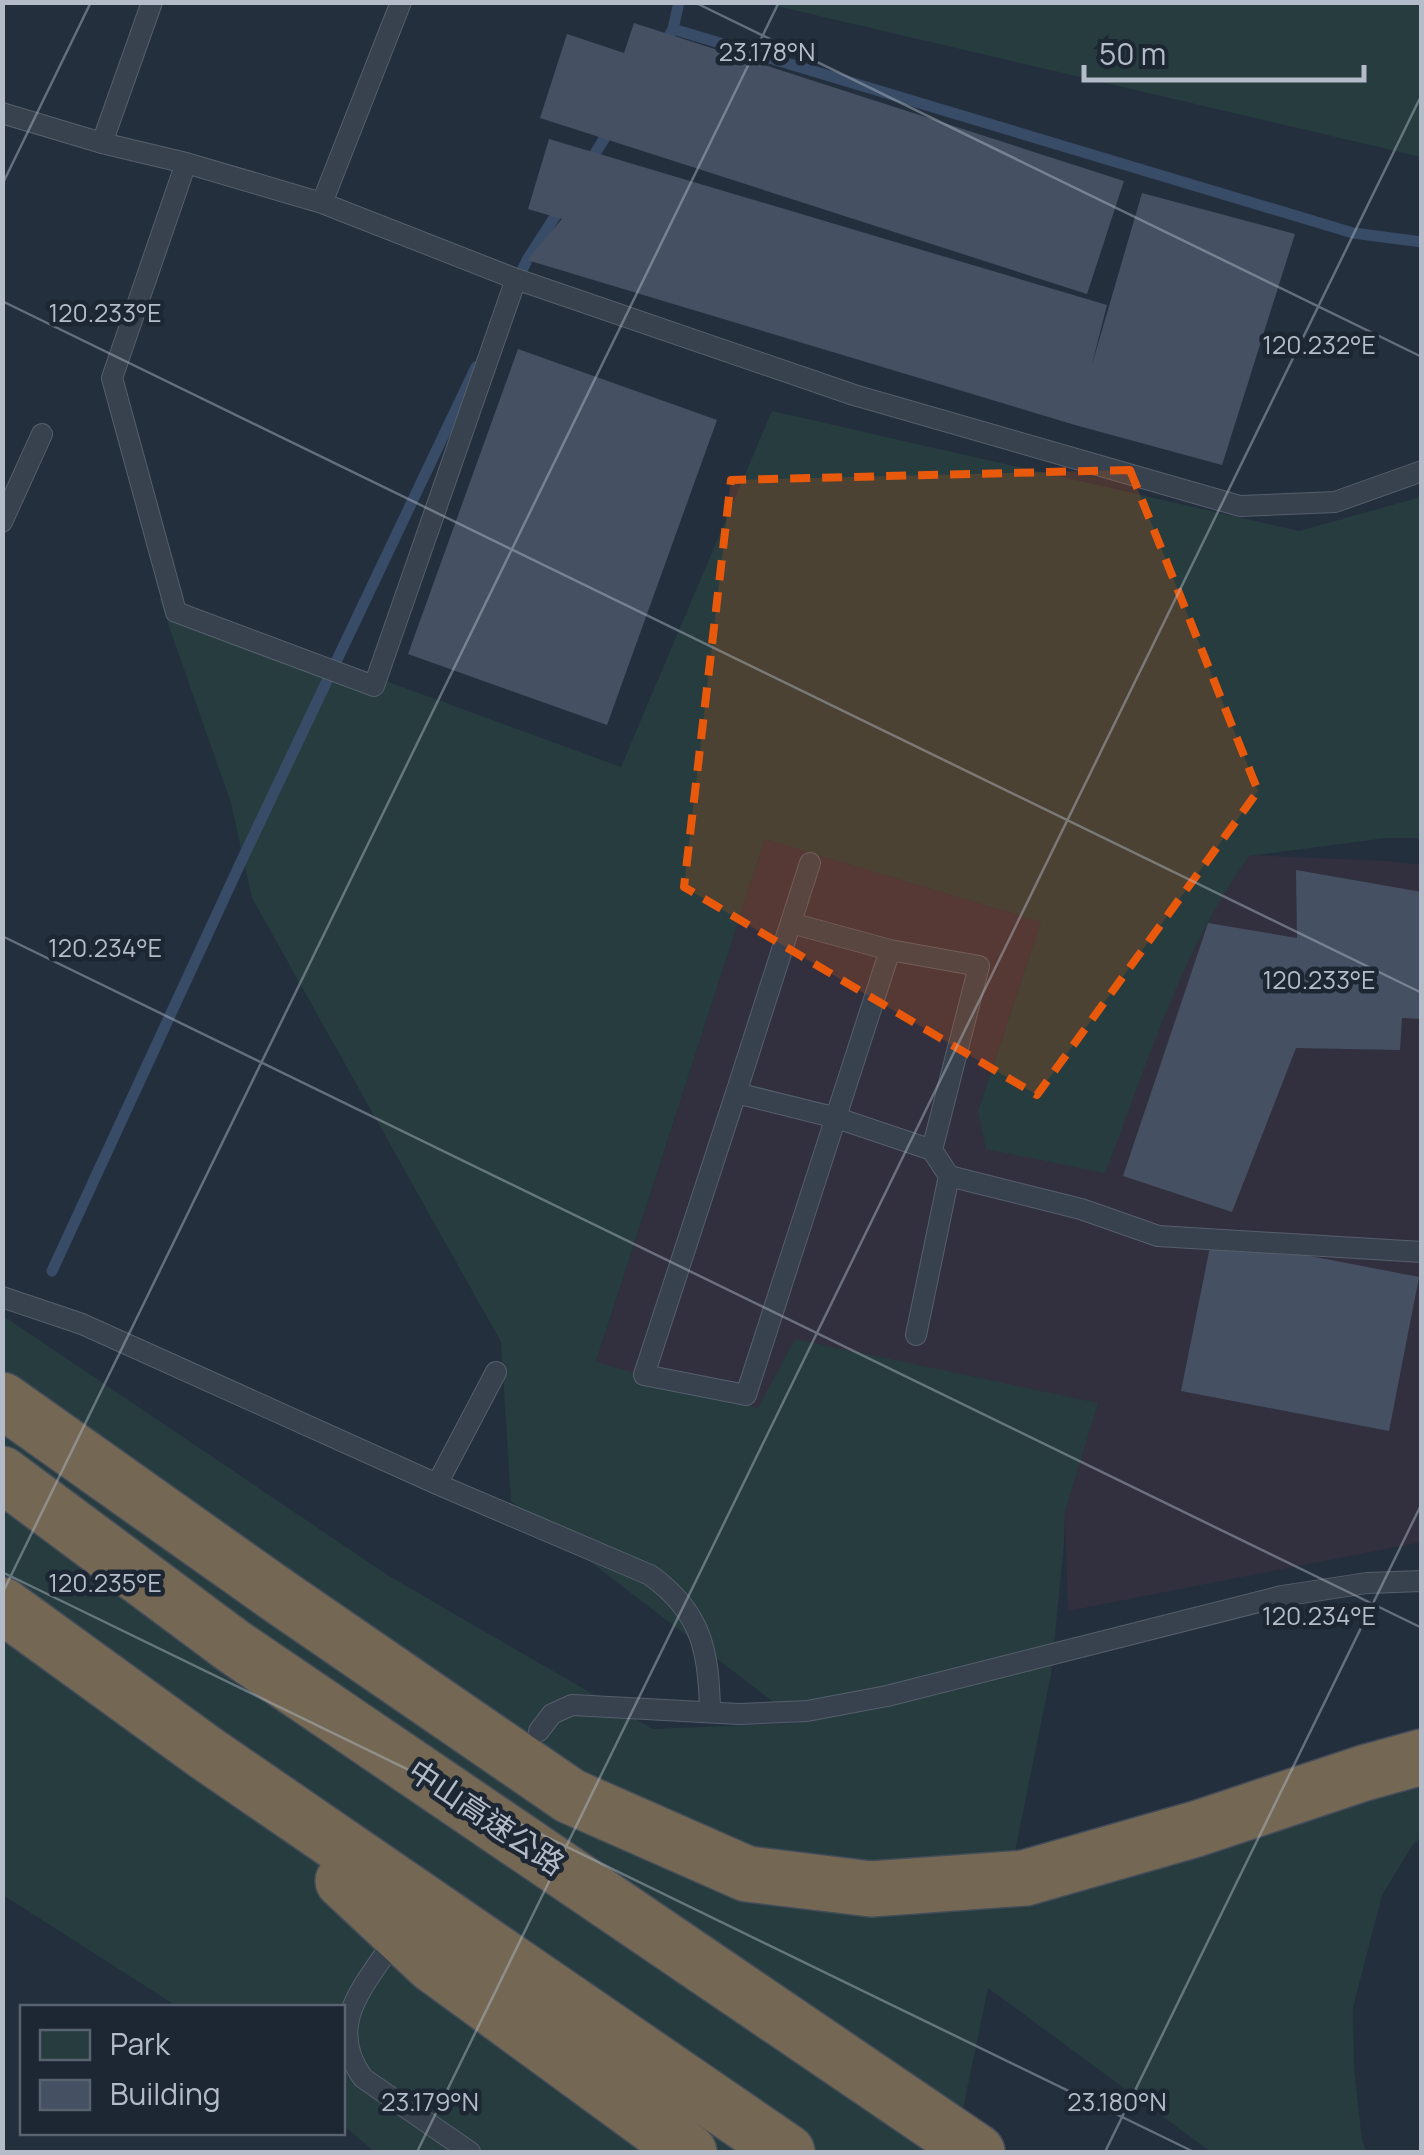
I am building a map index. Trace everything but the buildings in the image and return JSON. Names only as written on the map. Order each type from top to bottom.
[{"type":"highway","points":[[2,1400],[570,1796],[747,1874],[871,1889],[1026,1878],[1422,1757]]},
{"type":"highway","name":"中山高速公路","points":[[2,1474],[233,1646],[977,2152]]},
{"type":"highway","points":[[2,1605],[206,1753],[787,2152]]},
{"type":"highway","points":[[206,1753],[432,1964],[689,2152]]},
{"type":"lane","points":[[102,143],[152,2]]},
{"type":"lane","points":[[322,203],[401,2]]},
{"type":"lane","points":[[2,113],[322,203],[516,279],[854,395],[1240,506],[1335,502],[1422,470]]},
{"type":"lane","points":[[186,163],[112,378],[176,612],[374,686],[516,279]]},
{"type":"lane","points":[[2,522],[42,434]]},
{"type":"lane","points":[[810,864],[644,1375],[746,1395],[890,950]]},
{"type":"lane","points":[[791,924],[890,950],[979,966],[932,1150]]},
{"type":"lane","points":[[736,1092],[837,1118],[932,1150],[949,1176],[1082,1210],[1158,1236],[1422,1252]]},
{"type":"lane","points":[[916,1336],[949,1176]]},
{"type":"lane","points":[[2,1298],[82,1324],[437,1484],[632,1566],[668,1588],[695,1624],[709,1670],[710,1712]]},
{"type":"lane","points":[[437,1484],[496,1372]]},
{"type":"lane","points":[[538,1731],[552,1714],[572,1705],[766,1714],[847,1705],[1282,1596],[1368,1583],[1422,1582]]},
{"type":"lane","points":[[385,1954],[366,1980],[347,2024],[348,2050],[354,2065],[363,2078],[470,2152]]},
{"type":"highlighted area","points":[[1130,470],[1258,791],[1037,1095],[684,887],[731,480]]},
{"type":"shaded area","points":[[765,839],[1041,922],[978,1110],[1188,959],[1249,855],[1421,865],[1421,1542],[1068,1611],[1065,1512],[1097,1404],[758,1408],[596,1363]]},
{"type":"green space","points":[[764,3],[1421,3],[1421,157]]},
{"type":"green space","points":[[772,411],[1299,531],[1421,497],[1421,838],[1386,838],[1249,856],[1225,892],[1185,970],[1105,1173],[986,1149],[978,1111],[1041,922],[765,839],[596,1362],[758,1408],[795,1339],[1098,1403],[1065,1512],[1051,1674],[1010,1876],[1421,1756],[1421,1837],[1382,1895],[1353,2007],[1354,2069],[1362,2141],[1367,2152],[1211,2152],[988,1988],[954,2152],[375,2152],[345,2127],[345,2005],[175,2005],[3,1895],[2,1315],[389,1576],[653,1729],[801,1723],[511,1501],[501,1342],[252,898],[231,803],[159,598],[621,767]]},
{"type":"waterway","points":[[664,45],[673,29],[679,2]]},
{"type":"waterway","points":[[673,29],[1353,233],[1422,242]]},
{"type":"waterway","points":[[589,163],[611,128]]},
{"type":"waterway","points":[[516,283],[563,204]]},
{"type":"waterway","points":[[52,1271],[476,367]]}]
